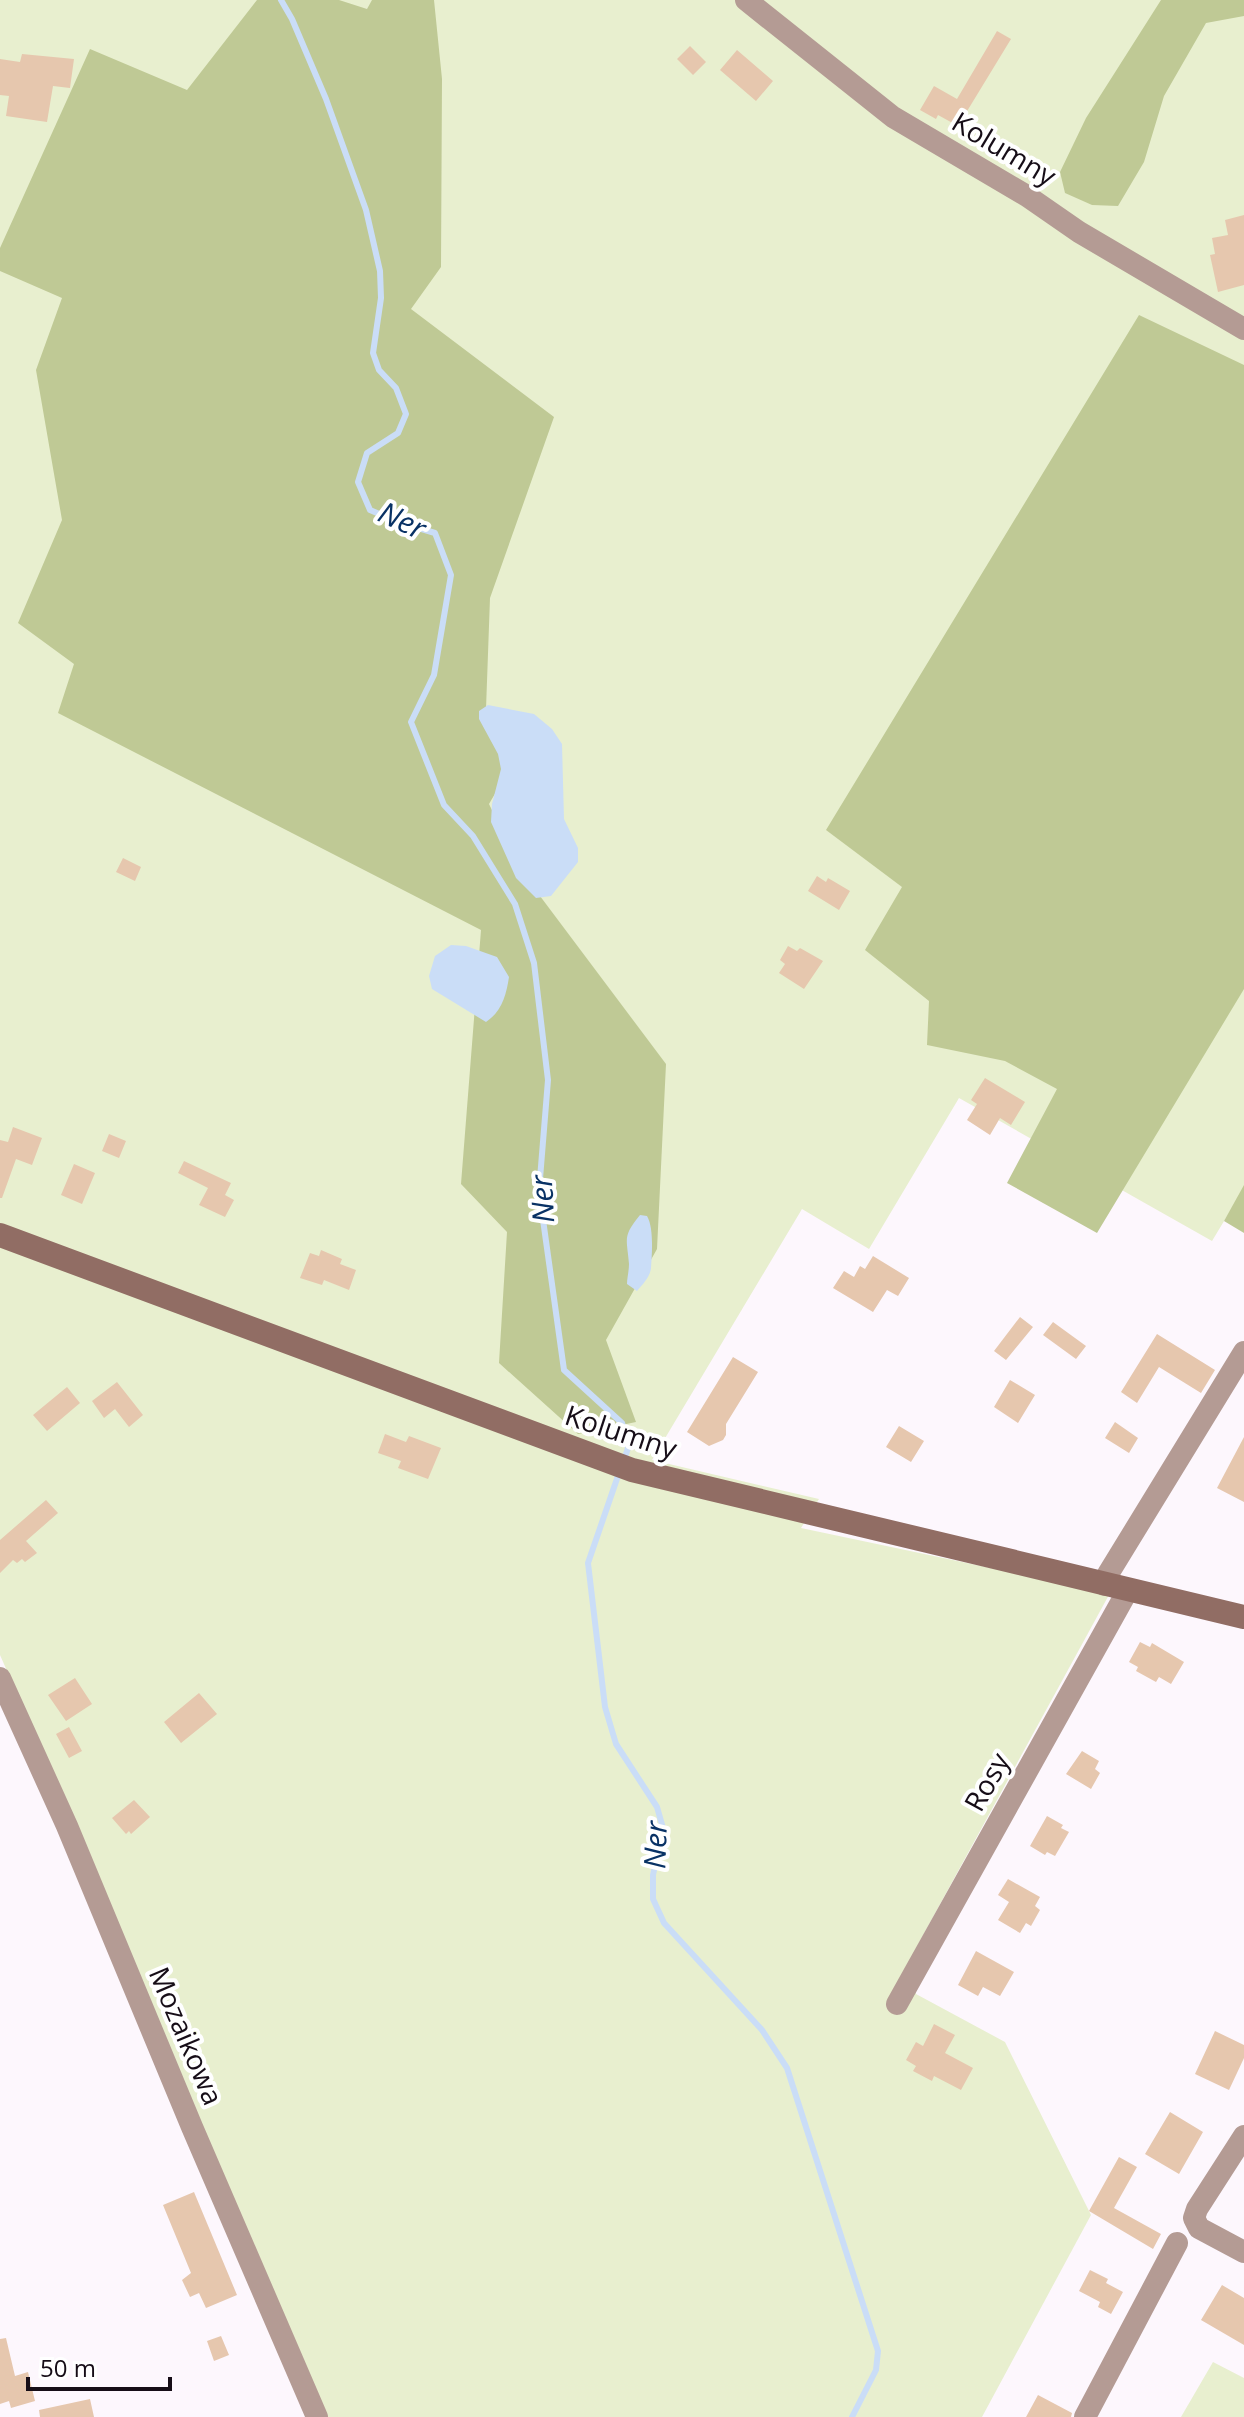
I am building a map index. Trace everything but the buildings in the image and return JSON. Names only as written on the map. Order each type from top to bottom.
[{"type":"street","name":"Kolumny","points":[[747,0],[893,117],[1244,329]]},
{"type":"street","name":"Kolumny","points":[[0,1235],[632,1470],[1244,1617]]},
{"type":"street","name":"Rosy","points":[[897,2004],[1117,1587],[1108,1574],[1244,1352]]},
{"type":"street","name":"Mozaikowa","points":[[0,1678],[67,1826],[317,2417]]},
{"type":"street","points":[[1244,2136],[1194,2218],[1199,2228],[1244,2252]]},
{"type":"street","points":[[1085,2417],[1177,2243]]},
{"type":"green space","points":[[0,0],[1244,0],[1244,1188],[1212,1241],[959,1098],[869,1249],[802,1209],[652,1460],[819,1499],[801,1528],[1110,1593],[915,1950],[916,1994],[1005,2042],[1091,2215],[982,2417],[321,2417],[82,1841],[0,1655]]},
{"type":"green space","points":[[257,0],[339,0],[367,9],[372,0],[434,0],[442,79],[441,267],[411,309],[554,417],[490,598],[486,709],[510,768],[489,804],[522,872],[666,1064],[657,1249],[606,1340],[636,1422],[578,1434],[499,1363],[507,1232],[461,1184],[481,930],[58,713],[74,664],[18,623],[62,520],[36,370],[62,298],[0,271],[0,248],[90,49],[187,90]]},
{"type":"green space","points":[[1161,0],[1244,0],[1244,16],[1206,23],[1164,96],[1144,162],[1118,206],[1092,205],[1065,193],[1060,172],[1086,118]]},
{"type":"green space","points":[[1139,315],[1244,365],[1244,989],[1097,1233],[1007,1183],[1057,1089],[1005,1061],[927,1045],[929,1001],[865,950],[902,887],[826,830]]},
{"type":"green space","points":[[1244,1185],[1244,1233],[1224,1221]]},
{"type":"green space","points":[[1213,2362],[1244,2378],[1244,2417],[1181,2417]]},
{"type":"water","points":[[488,705],[534,714],[552,729],[562,744],[564,819],[578,848],[578,862],[551,896],[536,898],[516,878],[491,822],[501,769],[498,754],[479,719],[479,711]]},
{"type":"water","points":[[451,945],[466,946],[497,957],[509,977],[502,1002],[486,1022],[432,989],[429,976],[435,956]]},
{"type":"water","points":[[640,1215],[647,1216],[649,1221],[652,1255],[649,1274],[637,1291],[627,1284],[627,1238]]},
{"type":"waterway","name":"Ner","points":[[281,0],[326,99],[366,210],[380,271],[381,298],[373,353],[379,370],[396,388],[406,414],[398,433],[367,453],[358,482],[370,510],[435,533],[451,575],[434,675],[411,722],[444,805],[473,836],[515,904],[534,963],[548,1080],[539,1191],[564,1370],[622,1423],[629,1445],[624,1460]]},
{"type":"waterway","name":"Ner","points":[[620,1470],[588,1563],[605,1707],[616,1744],[657,1807],[663,1828],[653,1875],[653,1899],[664,1923],[762,2030],[787,2068],[878,2351],[876,2370],[852,2417]]}]
